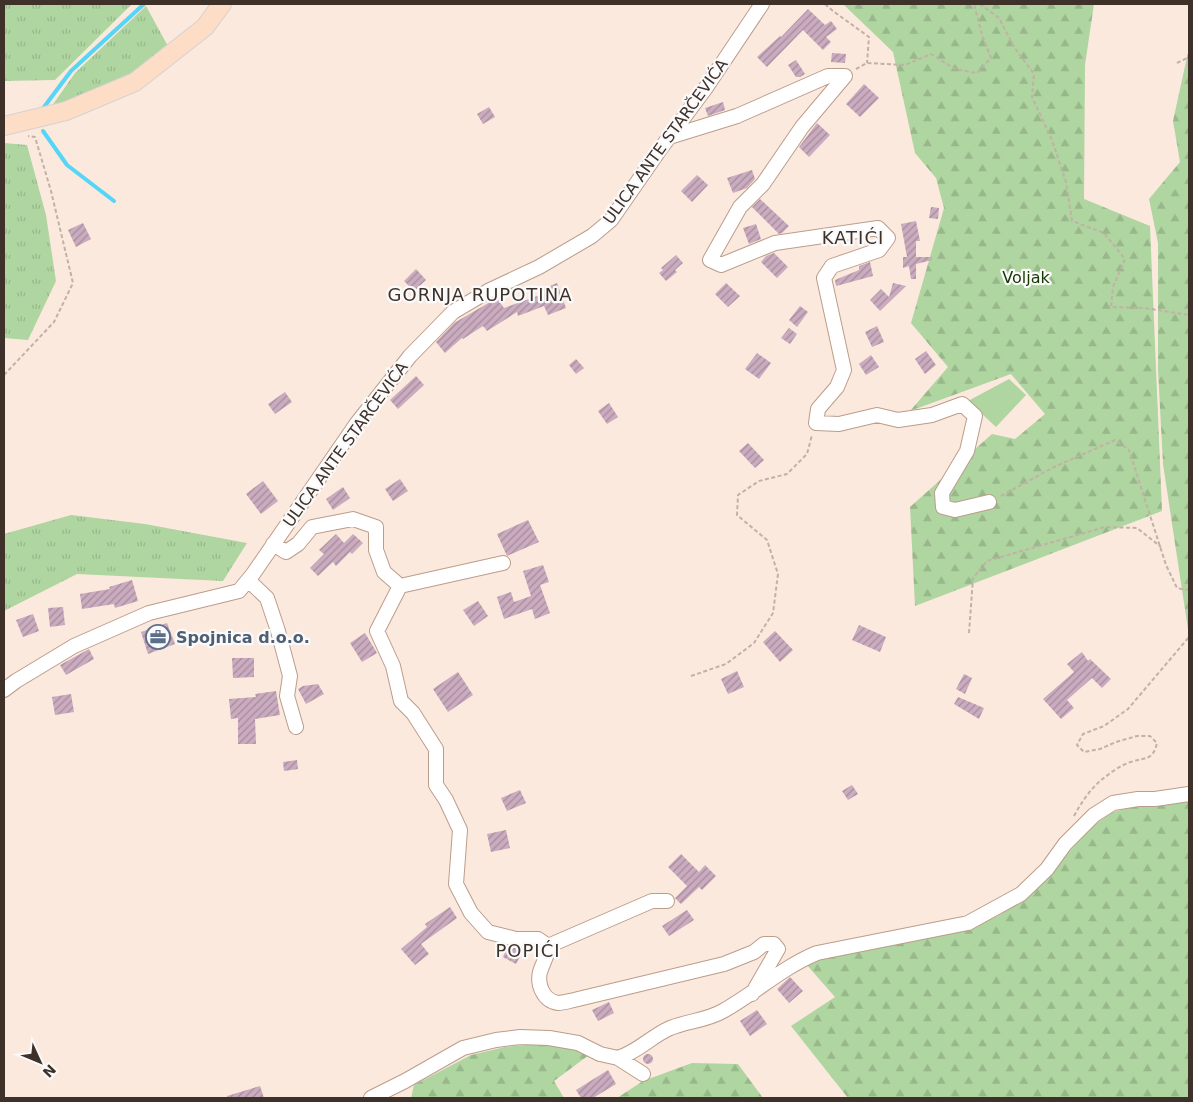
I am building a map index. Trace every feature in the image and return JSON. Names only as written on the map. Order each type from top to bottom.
[{"type":"main road","points":[[4,126],[66,111],[135,82],[205,27],[222,4]]},
{"type":"street","name":"ULICA ANTE STARČEVIĆA","points":[[4,690],[74,646],[149,613],[239,591],[356,423],[410,356],[453,312],[490,290],[539,267],[592,236],[611,220],[720,68],[762,4]]},
{"type":"street","points":[[669,137],[737,116],[828,76],[845,76]]},
{"type":"street","points":[[845,76],[802,127],[762,184],[740,207],[710,260],[721,265],[775,243],[878,228],[888,238],[879,250],[832,266],[824,278],[844,370],[837,387],[818,410],[816,423],[839,424],[877,415],[898,420],[932,415],[962,404],[975,416],[967,451],[942,493],[943,506],[955,510],[989,502]]},
{"type":"street","points":[[273,544],[286,552],[298,544],[312,527],[353,519],[376,527],[376,550],[384,572],[400,586]]},
{"type":"street","points":[[400,586],[504,563]]},
{"type":"street","points":[[248,580],[267,598],[290,676],[287,696],[296,726]]},
{"type":"street","points":[[400,586],[377,631],[394,666],[401,701],[414,713],[436,749],[436,786],[446,800],[460,830],[456,884],[471,913],[488,932],[516,939],[538,939],[548,946]]},
{"type":"street","points":[[618,1058],[668,1029],[720,1013],[752,994],[801,959],[817,952],[968,923],[1021,894],[1047,869],[1071,838],[1094,815],[1113,803],[1189,794]]},
{"type":"street","points":[[548,946],[652,900],[667,901]]},
{"type":"street","points":[[548,946],[548,954],[538,982],[545,996],[557,1003],[724,964],[754,952],[764,944],[774,944],[778,949],[752,994]]},
{"type":"street","points":[[371,1098],[463,1048],[496,1040],[520,1037],[549,1038],[578,1043],[600,1054],[618,1058],[643,1074]]},
{"type":"path","points":[[825,4],[833,12],[869,37],[867,63]]},
{"type":"path","points":[[845,76],[867,63],[905,65],[931,54],[955,69],[977,73],[991,58],[974,4]]},
{"type":"path","points":[[980,4],[999,18],[1014,47],[1034,74],[1032,97],[1052,140],[1066,182],[1072,221],[1104,233],[1125,259],[1113,287],[1112,307],[1145,308],[1189,315]]},
{"type":"path","points":[[1178,63],[1189,57]]},
{"type":"path","points":[[4,375],[54,322],[72,283],[51,191],[35,137],[27,136]]},
{"type":"path","points":[[691,676],[726,664],[747,648],[754,642],[773,613],[778,574],[767,540],[737,515],[738,495],[759,481],[787,474],[807,454],[816,423]]},
{"type":"path","points":[[989,502],[1054,467],[1115,440],[1129,450],[1166,565],[1177,588],[1188,590],[1189,588]]},
{"type":"path","points":[[969,633],[973,578],[987,561],[1105,527],[1137,528],[1161,547]]},
{"type":"path","points":[[1071,821],[1084,797],[1100,781],[1130,762],[1145,760],[1155,752],[1157,744],[1150,736],[1137,736],[1100,749],[1084,752],[1077,745],[1083,734],[1104,726],[1128,709],[1189,637]]},
{"type":"green space","points":[[4,4],[132,4],[55,80],[4,81]]},
{"type":"green space","name":"Voljak","points":[[843,4],[1094,4],[1085,65],[1084,199],[1150,226],[1162,511],[915,606],[910,507],[992,434],[1015,439],[1045,414],[1011,374],[910,411],[948,367],[911,323],[944,208],[936,178],[915,153],[893,52]]},
{"type":"green space","points":[[146,6],[169,48],[134,72],[49,110],[75,73]]},
{"type":"green space","points":[[1189,48],[1189,636],[1163,464],[1158,370],[1158,243],[1149,199],[1180,162],[1173,121]]},
{"type":"green space","points":[[4,143],[27,145],[46,215],[56,281],[28,340],[4,338]]},
{"type":"green space","points":[[1009,379],[1026,395],[996,427],[968,401]]},
{"type":"green space","points":[[71,515],[145,524],[247,543],[223,581],[77,574],[4,611],[4,534]]},
{"type":"green space","points":[[1189,800],[1189,1098],[848,1098],[791,1026],[835,997],[806,964],[831,955],[973,926],[998,916],[1028,896],[1094,825],[1113,812],[1137,806]]},
{"type":"green space","points":[[536,1044],[570,1047],[589,1055],[554,1081],[564,1098],[411,1098],[414,1085],[471,1055],[505,1047]]},
{"type":"green space","points":[[692,1063],[738,1064],[763,1098],[617,1098],[643,1081]]},
{"type":"building","points":[[808,9],[825,25],[831,21],[837,29],[826,37],[831,42],[823,50],[803,30],[767,67],[757,57],[781,37]]},
{"type":"building","points":[[832,53],[846,54],[845,63],[831,62]]},
{"type":"building","points":[[796,60],[805,74],[800,77],[796,77],[788,65]]},
{"type":"building","points":[[864,84],[879,98],[860,117],[846,104]]},
{"type":"building","points":[[723,102],[725,110],[708,116],[705,108]]},
{"type":"building","points":[[489,107],[495,117],[483,124],[477,114]]},
{"type":"building","points":[[817,123],[830,135],[809,157],[799,147]]},
{"type":"building","points":[[752,170],[755,179],[747,188],[733,193],[727,178]]},
{"type":"building","points":[[697,175],[708,185],[692,202],[681,191]]},
{"type":"building","points":[[760,199],[789,226],[782,233],[779,234],[752,207]]},
{"type":"building","points":[[931,207],[939,208],[938,219],[929,218]]},
{"type":"building","points":[[916,221],[920,241],[916,241],[916,257],[932,257],[932,260],[916,264],[916,279],[911,279],[909,266],[903,268],[903,257],[907,257],[901,224]]},
{"type":"building","points":[[83,223],[91,239],[76,247],[68,230]]},
{"type":"building","points":[[756,224],[761,239],[749,244],[743,228]]},
{"type":"building","points":[[774,253],[788,267],[777,278],[761,262],[766,256]]},
{"type":"building","points":[[676,255],[683,263],[675,270],[677,272],[666,281],[659,273],[663,270],[661,268]]},
{"type":"building","points":[[870,262],[873,276],[836,286],[835,280],[859,270],[859,266]]},
{"type":"building","points":[[416,269],[426,280],[414,291],[404,281]]},
{"type":"building","points":[[557,283],[566,308],[548,315],[544,306],[518,316],[517,312],[487,331],[483,326],[462,338],[445,353],[436,342],[454,323],[497,298],[504,308],[540,295],[538,291]]},
{"type":"building","points":[[726,283],[740,296],[728,307],[715,294]]},
{"type":"building","points":[[893,283],[906,286],[880,311],[870,300],[881,289],[889,297]]},
{"type":"building","points":[[800,306],[808,312],[797,327],[789,320]]},
{"type":"building","points":[[877,326],[884,342],[872,347],[865,332]]},
{"type":"building","points":[[789,328],[797,334],[790,344],[781,338]]},
{"type":"building","points":[[926,351],[936,365],[925,374],[915,359]]},
{"type":"building","points":[[757,353],[771,363],[759,379],[745,369]]},
{"type":"building","points":[[871,355],[879,367],[866,375],[859,364]]},
{"type":"building","points":[[576,359],[584,368],[576,374],[569,365]]},
{"type":"building","points":[[416,376],[424,385],[398,409],[390,400]]},
{"type":"building","points":[[285,392],[292,402],[275,414],[268,404]]},
{"type":"building","points":[[609,403],[618,417],[607,424],[598,411]]},
{"type":"building","points":[[748,443],[764,460],[755,468],[739,451]]},
{"type":"building","points":[[400,479],[408,491],[393,501],[385,489]]},
{"type":"building","points":[[263,481],[278,501],[261,514],[246,494]]},
{"type":"building","points":[[343,487],[350,498],[333,510],[326,499]]},
{"type":"building","points":[[528,520],[539,542],[507,556],[497,534]]},
{"type":"building","points":[[336,534],[344,543],[353,534],[363,543],[352,554],[350,552],[336,566],[333,562],[318,576],[310,568],[324,554],[319,550]]},
{"type":"building","points":[[543,565],[549,582],[540,585],[550,613],[535,619],[532,609],[504,619],[497,597],[511,592],[514,602],[531,596],[523,571]]},
{"type":"building","points":[[132,580],[138,601],[115,608],[114,604],[82,609],[80,594],[110,589],[109,587]]},
{"type":"building","points":[[478,601],[488,616],[474,626],[463,610]]},
{"type":"building","points":[[63,607],[65,625],[50,627],[48,608]]},
{"type":"building","points":[[33,614],[39,631],[23,637],[16,620]]},
{"type":"building","points":[[167,623],[175,644],[148,654],[141,632]]},
{"type":"building","points":[[859,625],[886,637],[880,652],[852,640]]},
{"type":"building","points":[[775,631],[793,650],[780,662],[763,642]]},
{"type":"building","points":[[365,633],[377,653],[362,662],[350,643]]},
{"type":"building","points":[[89,649],[94,659],[66,675],[60,665]]},
{"type":"building","points":[[1082,652],[1088,661],[1090,659],[1111,679],[1102,688],[1092,678],[1067,700],[1074,708],[1061,719],[1043,699],[1074,672],[1067,664]]},
{"type":"building","points":[[232,658],[254,658],[254,677],[233,678]]},
{"type":"building","points":[[737,671],[744,687],[728,694],[721,679]]},
{"type":"building","points":[[458,672],[473,695],[448,712],[433,689]]},
{"type":"building","points":[[964,674],[972,678],[965,694],[956,689]]},
{"type":"building","points":[[318,684],[324,694],[306,704],[298,689],[303,686]]},
{"type":"building","points":[[276,691],[280,715],[255,719],[256,744],[238,744],[238,718],[231,719],[229,699],[256,697],[255,694]]},
{"type":"building","points":[[71,694],[74,712],[55,715],[52,697]]},
{"type":"building","points":[[958,697],[984,708],[979,719],[954,704]]},
{"type":"building","points":[[297,760],[298,769],[284,771],[283,762]]},
{"type":"building","points":[[852,785],[858,794],[848,800],[842,791]]},
{"type":"building","points":[[520,790],[526,803],[507,811],[501,798]]},
{"type":"building","points":[[506,830],[510,848],[491,852],[487,834]]},
{"type":"building","points":[[681,854],[699,872],[705,865],[716,876],[702,890],[699,887],[681,904],[675,898],[687,886],[668,867]]},
{"type":"building","points":[[450,907],[457,918],[421,944],[429,954],[415,965],[401,949],[427,927],[425,924]]},
{"type":"building","points":[[687,910],[694,920],[669,936],[662,926]]},
{"type":"building","points":[[508,946],[524,949],[516,964],[503,957]]},
{"type":"building","points":[[790,977],[803,991],[789,1003],[777,989]]},
{"type":"building","points":[[609,1002],[614,1013],[598,1021],[592,1010]]},
{"type":"building","points":[[757,1010],[767,1024],[750,1036],[740,1021]]},
{"type":"building","points":[[646,1054],[650,1054],[653,1059],[652,1063],[646,1064],[643,1061],[643,1057]]},
{"type":"building","points":[[608,1070],[616,1084],[593,1098],[581,1098],[576,1090]]},
{"type":"building","points":[[260,1086],[264,1098],[227,1098],[227,1096]]},
{"type":"waterway","points":[[41,111],[71,71],[144,4]]},
{"type":"waterway","points":[[43,131],[67,165],[114,201]]},
{"type":"place","name":"Spojnica d.o.o.","points":[[158,637]]},
{"type":"district","name":"KATIĆI","points":[[853,238]]},
{"type":"district","name":"GORNJA RUPOTINA","points":[[480,295]]},
{"type":"district","name":"POPIĆI","points":[[528,951]]}]
